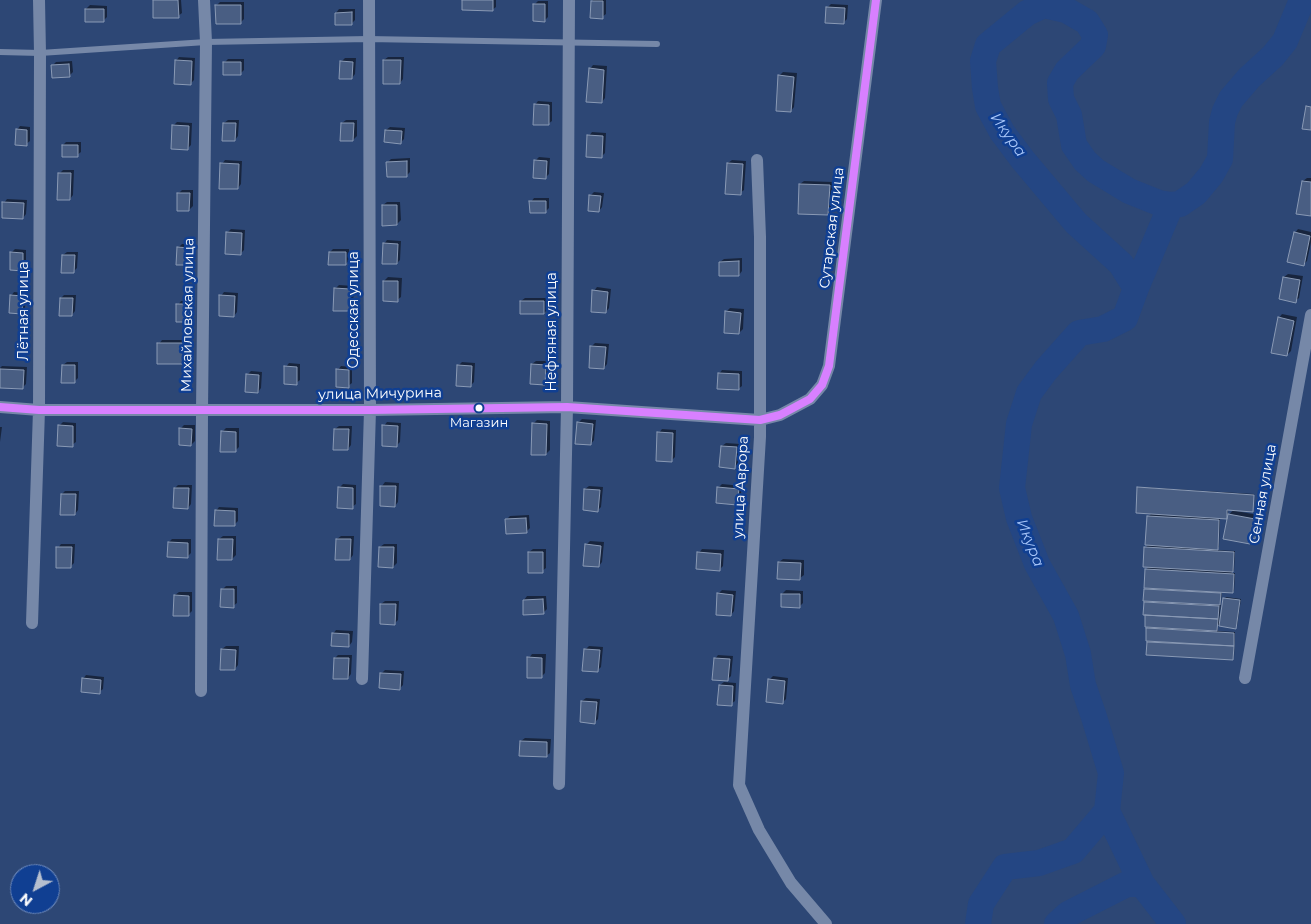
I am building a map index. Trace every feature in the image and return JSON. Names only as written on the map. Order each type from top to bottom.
[{"type":"street","name":"Лётная улица","points":[[32,623],[39,410],[39,0]]},
{"type":"street","name":"Михайловская улица","points":[[201,691],[206,42],[204,0]]},
{"type":"street","name":"Одесская улица","points":[[362,679],[370,410],[368,0]]},
{"type":"street","name":"Нефтяная улица","points":[[559,784],[567,407],[569,0]]},
{"type":"street","name":"Сутарская улица","points":[[760,420],[780,415],[810,399],[822,385],[829,366],[876,0]]},
{"type":"street","name":"улица Аврора","points":[[757,160],[760,237],[760,420],[739,784],[759,830],[790,883],[826,924]]},
{"type":"street","name":"Сенная улица","points":[[1246,678],[1311,316]]},
{"type":"street","name":"улица Мичурина","points":[[0,407],[39,410],[370,410],[567,407],[760,420]]},
{"type":"lane","points":[[0,52],[40,53],[206,42],[368,39],[657,44]]},
{"type":"building","points":[[153,0],[178,0],[179,18],[153,18]]},
{"type":"building","points":[[462,0],[493,0],[493,11],[462,10]]},
{"type":"building","points":[[591,1],[603,1],[603,19],[590,18]]},
{"type":"building","points":[[533,4],[545,4],[545,22],[533,21]]},
{"type":"building","points":[[215,5],[241,5],[241,24],[216,24]]},
{"type":"building","points":[[826,7],[845,8],[844,24],[825,23]]},
{"type":"building","points":[[85,9],[104,9],[104,22],[85,22]]},
{"type":"building","points":[[352,12],[352,25],[335,25],[335,13]]},
{"type":"building","points":[[175,60],[192,61],[191,85],[174,84]]},
{"type":"building","points":[[383,60],[401,60],[400,84],[383,84]]},
{"type":"building","points":[[340,61],[353,62],[352,79],[339,79]]},
{"type":"building","points":[[223,62],[241,62],[241,75],[223,75]]},
{"type":"building","points":[[69,64],[70,77],[52,78],[51,65]]},
{"type":"building","points":[[589,68],[604,70],[602,103],[586,102]]},
{"type":"building","points":[[778,75],[794,77],[791,112],[776,111]]},
{"type":"building","points":[[534,104],[549,105],[549,125],[533,125]]},
{"type":"building","points":[[1306,106],[1311,107],[1311,130],[1302,129]]},
{"type":"building","points":[[223,123],[236,123],[235,141],[222,141]]},
{"type":"building","points":[[341,123],[354,123],[353,141],[340,141]]},
{"type":"building","points":[[172,125],[189,126],[188,150],[171,149]]},
{"type":"building","points":[[16,129],[27,130],[27,146],[15,145]]},
{"type":"building","points":[[385,130],[402,131],[401,144],[384,142]]},
{"type":"building","points":[[587,135],[603,136],[602,158],[586,157]]},
{"type":"building","points":[[62,145],[78,145],[78,157],[62,157]]},
{"type":"building","points":[[534,160],[547,161],[546,179],[533,178]]},
{"type":"building","points":[[407,161],[407,177],[387,177],[386,162]]},
{"type":"building","points":[[220,163],[239,164],[238,189],[219,189]]},
{"type":"building","points":[[727,163],[743,164],[741,195],[725,194]]},
{"type":"building","points":[[58,173],[71,173],[70,200],[57,200]]},
{"type":"building","points":[[1302,181],[1311,182],[1311,216],[1296,214]]},
{"type":"building","points":[[799,184],[830,185],[828,215],[798,214]]},
{"type":"building","points":[[177,193],[190,193],[189,211],[177,211]]},
{"type":"building","points":[[589,195],[601,196],[599,212],[588,211]]},
{"type":"building","points":[[529,201],[546,201],[546,213],[530,213]]},
{"type":"building","points":[[2,202],[24,203],[23,219],[2,218]]},
{"type":"building","points":[[382,205],[397,205],[397,225],[382,226]]},
{"type":"building","points":[[226,232],[242,233],[241,255],[225,254]]},
{"type":"building","points":[[1294,232],[1310,236],[1304,266],[1287,262]]},
{"type":"building","points":[[383,243],[398,244],[397,264],[382,264]]},
{"type":"building","points":[[177,247],[190,248],[189,265],[176,265]]},
{"type":"building","points":[[10,252],[23,253],[23,271],[10,270]]},
{"type":"building","points":[[329,252],[346,252],[346,265],[328,265]]},
{"type":"building","points":[[62,255],[75,255],[74,273],[61,273]]},
{"type":"building","points":[[739,261],[739,276],[719,276],[719,262]]},
{"type":"building","points":[[1283,277],[1300,280],[1296,303],[1279,299]]},
{"type":"building","points":[[383,281],[398,281],[398,302],[383,301]]},
{"type":"building","points":[[334,288],[350,289],[350,311],[333,311]]},
{"type":"building","points":[[592,290],[608,292],[606,313],[591,312]]},
{"type":"building","points":[[10,295],[23,296],[22,314],[9,313]]},
{"type":"building","points":[[219,295],[235,296],[234,317],[219,316]]},
{"type":"building","points":[[60,298],[73,298],[72,316],[59,316]]},
{"type":"building","points":[[520,301],[544,301],[544,314],[520,314]]},
{"type":"building","points":[[176,304],[189,304],[189,322],[176,322]]},
{"type":"building","points":[[725,311],[741,313],[739,334],[724,333]]},
{"type":"building","points":[[1278,317],[1294,321],[1287,356],[1271,353]]},
{"type":"building","points":[[157,343],[186,343],[185,364],[157,364]]},
{"type":"building","points":[[590,346],[606,347],[604,369],[589,368]]},
{"type":"building","points":[[531,364],[546,365],[545,385],[530,384]]},
{"type":"building","points":[[62,365],[75,365],[75,383],[61,383]]},
{"type":"building","points":[[457,365],[472,366],[471,387],[456,386]]},
{"type":"building","points":[[284,366],[297,367],[297,385],[284,384]]},
{"type":"building","points":[[0,369],[24,370],[23,389],[0,388]]},
{"type":"building","points":[[336,369],[349,370],[349,388],[336,387]]},
{"type":"building","points":[[718,373],[739,374],[739,390],[717,389]]},
{"type":"building","points":[[246,374],[259,375],[258,393],[245,392]]},
{"type":"building","points":[[577,422],[593,424],[591,445],[575,444]]},
{"type":"building","points":[[532,423],[547,424],[546,455],[531,455]]},
{"type":"building","points":[[58,425],[73,426],[73,447],[57,446]]},
{"type":"building","points":[[382,425],[398,426],[397,447],[382,446]]},
{"type":"building","points":[[179,428],[192,429],[191,446],[179,445]]},
{"type":"building","points":[[334,429],[349,429],[348,450],[333,450]]},
{"type":"building","points":[[221,431],[236,432],[236,452],[220,452]]},
{"type":"building","points":[[657,432],[673,433],[672,462],[656,461]]},
{"type":"building","points":[[721,446],[737,447],[735,469],[719,467]]},
{"type":"building","points":[[380,486],[396,486],[395,507],[380,506]]},
{"type":"building","points":[[338,487],[353,488],[353,509],[337,508]]},
{"type":"building","points":[[717,487],[739,489],[737,505],[716,503]]},
{"type":"building","points":[[1137,487],[1254,495],[1253,512],[1227,510],[1227,519],[1136,513]]},
{"type":"building","points":[[174,488],[189,488],[188,509],[173,508]]},
{"type":"building","points":[[584,489],[600,490],[598,512],[583,510]]},
{"type":"building","points":[[61,494],[76,494],[75,515],[60,515]]},
{"type":"building","points":[[215,510],[235,511],[235,526],[214,526]]},
{"type":"building","points":[[1228,514],[1255,519],[1253,528],[1257,528],[1255,539],[1251,538],[1250,544],[1223,539]]},
{"type":"building","points":[[1147,516],[1219,520],[1218,550],[1145,545]]},
{"type":"building","points":[[526,518],[527,533],[506,534],[505,519]]},
{"type":"building","points":[[218,539],[233,539],[232,560],[217,560]]},
{"type":"building","points":[[336,539],[351,539],[350,560],[335,560]]},
{"type":"building","points":[[168,542],[188,543],[188,558],[167,557]]},
{"type":"building","points":[[585,544],[601,546],[599,567],[583,566]]},
{"type":"building","points":[[56,547],[72,547],[71,568],[56,568]]},
{"type":"building","points":[[379,547],[394,547],[393,568],[378,567]]},
{"type":"building","points":[[1144,547],[1234,552],[1233,572],[1143,567]]},
{"type":"building","points":[[528,552],[543,552],[543,573],[528,573]]},
{"type":"building","points":[[697,552],[721,554],[720,571],[696,569]]},
{"type":"building","points":[[778,562],[801,563],[800,580],[777,579]]},
{"type":"building","points":[[1145,569],[1234,574],[1233,593],[1144,588]]},
{"type":"building","points":[[221,589],[234,589],[234,608],[220,607]]},
{"type":"building","points":[[1144,589],[1221,593],[1220,605],[1143,601]]},
{"type":"building","points":[[717,593],[733,595],[731,616],[716,615]]},
{"type":"building","points":[[781,594],[800,594],[800,608],[781,607]]},
{"type":"building","points":[[174,595],[189,596],[189,616],[173,616]]},
{"type":"building","points":[[1223,598],[1240,600],[1236,629],[1219,626]]},
{"type":"building","points":[[543,599],[544,614],[523,615],[523,600]]},
{"type":"building","points":[[1144,602],[1219,606],[1218,619],[1143,615]]},
{"type":"building","points":[[380,604],[396,604],[395,625],[380,624]]},
{"type":"building","points":[[1145,615],[1218,619],[1217,631],[1145,627]]},
{"type":"building","points":[[1146,628],[1234,633],[1234,646],[1146,641]]},
{"type":"building","points":[[332,633],[349,634],[349,647],[331,646]]},
{"type":"building","points":[[1147,642],[1234,646],[1233,660],[1146,655]]},
{"type":"building","points":[[221,649],[236,650],[235,670],[220,670]]},
{"type":"building","points":[[584,649],[600,650],[598,672],[582,671]]},
{"type":"building","points":[[527,657],[542,658],[542,678],[527,678]]},
{"type":"building","points":[[334,658],[349,658],[348,679],[333,679]]},
{"type":"building","points":[[714,658],[730,659],[728,681],[712,680]]},
{"type":"building","points":[[380,673],[401,674],[400,690],[379,688]]},
{"type":"building","points":[[82,678],[101,680],[100,694],[81,692]]},
{"type":"building","points":[[768,679],[785,681],[783,704],[766,702]]},
{"type":"building","points":[[719,685],[733,686],[732,706],[717,705]]},
{"type":"building","points":[[581,701],[597,702],[595,724],[580,722]]},
{"type":"building","points":[[520,741],[547,742],[547,757],[519,756]]},
{"type":"waterway","name":"Икура","points":[[1173,924],[1142,884],[1107,811],[1111,773],[1083,685],[1078,654],[1066,616],[1037,564],[1019,518],[1012,488],[1019,424],[1029,393],[1046,370],[1079,333],[1103,329],[1125,318],[1136,288],[1121,264],[1076,223],[1002,132],[988,106],[983,61],[988,45],[1027,13],[1044,5],[1066,10],[1087,22],[1095,35],[1093,46],[1067,71],[1060,83],[1061,99],[1069,115],[1074,145],[1085,161],[1096,171],[1129,191],[1159,203],[1180,204],[1196,193],[1211,175],[1220,159],[1222,122],[1231,99],[1285,41],[1302,0]]},
{"type":"waterway","name":"Икура","points":[[1136,288],[1171,205]]},
{"type":"waterway","name":"Икура","points":[[978,924],[981,904],[1005,867],[1039,863],[1073,851],[1107,811]]},
{"type":"waterway","name":"Икура","points":[[1057,924],[1068,914],[1127,884],[1142,884]]},
{"type":"transit line","points":[[0,407],[39,410],[370,410],[567,407],[760,420],[780,415],[810,399],[822,385],[829,366],[876,0]]},
{"type":"place","name":"Магазин","points":[[479,408]]}]
